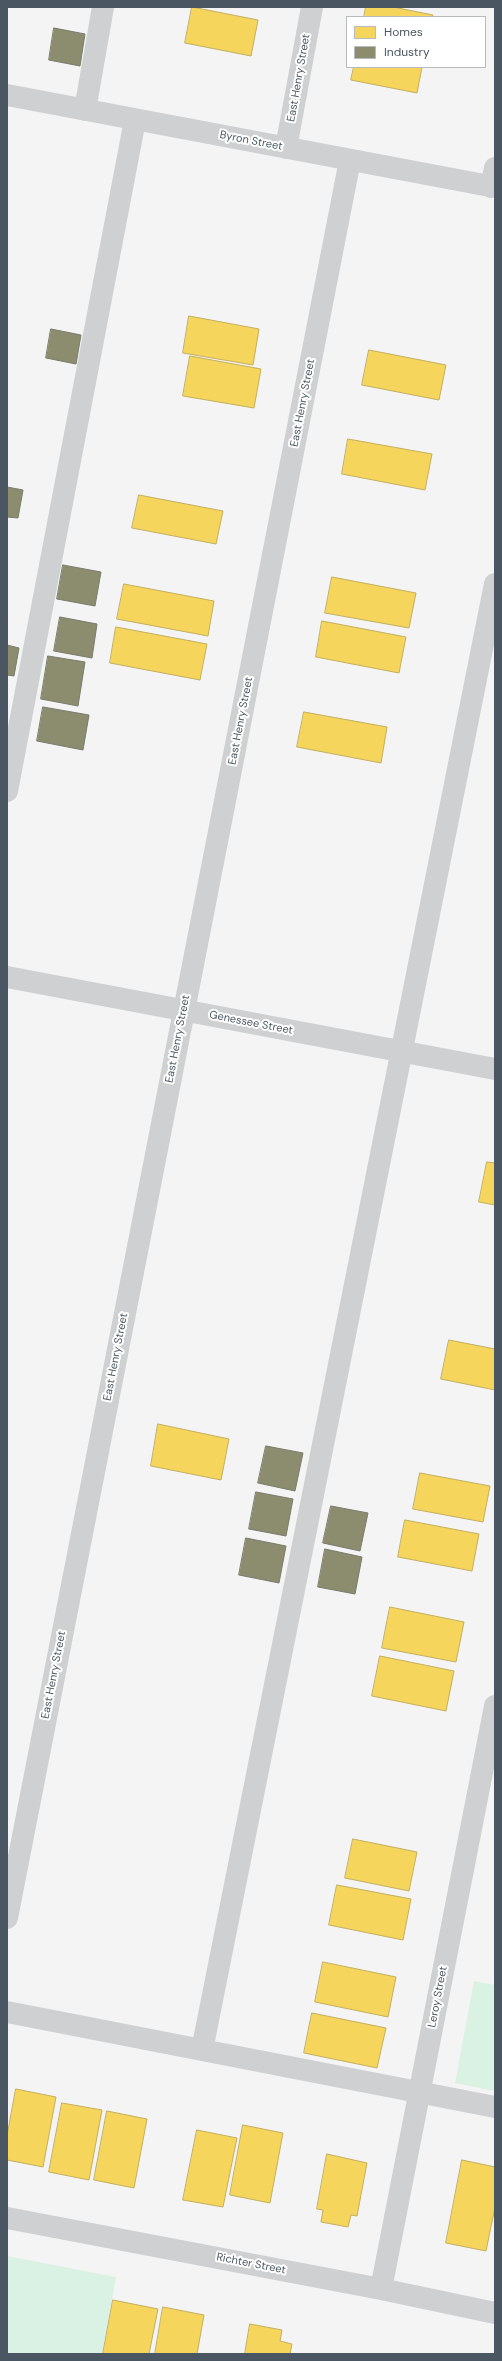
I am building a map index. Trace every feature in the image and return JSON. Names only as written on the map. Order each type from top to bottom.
[{"type":"street","points":[[85,110],[103,7]]},
{"type":"street","name":"East Henry Street","points":[[286,148],[312,7]]},
{"type":"street","name":"Byron Street","points":[[7,95],[350,160],[494,181]]},
{"type":"street","points":[[7,791],[135,120]]},
{"type":"street","name":"East Henry Street","points":[[7,1918],[350,160]]},
{"type":"street","points":[[202,2050],[495,584]]},
{"type":"street","name":"Genessee Street","points":[[7,977],[495,1069]]},
{"type":"street","name":"Leroy Street","points":[[382,2289],[495,1706]]},
{"type":"street","points":[[7,2012],[495,2107]]},
{"type":"street","name":"Richter Street","points":[[7,2218],[382,2289],[495,2314]]},
{"type":"green space","points":[[474,1981],[495,1985],[495,2091],[455,2083]]},
{"type":"green space","points":[[7,2256],[116,2277],[102,2354],[7,2354]]},
{"type":"building: Homes","points":[[192,7],[258,20],[251,56],[185,43]]},
{"type":"building: Homes","points":[[366,7],[393,7],[433,15],[432,16],[364,16]]},
{"type":"building: Homes","points":[[354,68],[422,68],[417,93],[351,80]]},
{"type":"building: Homes","points":[[189,316],[259,329],[253,365],[183,353]]},
{"type":"building: Homes","points":[[369,350],[446,365],[439,400],[362,385]]},
{"type":"building: Homes","points":[[190,356],[261,369],[254,408],[183,396]]},
{"type":"building: Homes","points":[[348,439],[432,454],[425,490],[342,474]]},
{"type":"building: Homes","points":[[139,495],[223,511],[216,544],[132,528]]},
{"type":"building: Homes","points":[[332,577],[416,593],[409,628],[325,613]]},
{"type":"building: Homes","points":[[124,584],[214,601],[208,636],[117,619]]},
{"type":"building: Homes","points":[[322,621],[406,637],[399,673],[316,657]]},
{"type":"building: Homes","points":[[116,627],[207,644],[200,680],[110,663]]},
{"type":"building: Homes","points":[[304,712],[387,727],[381,763],[297,747]]},
{"type":"building: Homes","points":[[487,1162],[495,1163],[495,1205],[479,1202]]},
{"type":"building: Homes","points":[[449,1340],[495,1349],[495,1390],[441,1379]]},
{"type":"building: Homes","points":[[158,1424],[229,1439],[221,1480],[151,1466]]},
{"type":"building: Homes","points":[[420,1473],[490,1486],[483,1522],[413,1509]]},
{"type":"building: Homes","points":[[405,1520],[479,1534],[472,1571],[398,1557]]},
{"type":"building: Homes","points":[[390,1607],[464,1622],[456,1662],[382,1648]]},
{"type":"building: Homes","points":[[380,1656],[454,1671],[446,1711],[372,1696]]},
{"type":"building: Homes","points":[[353,1839],[417,1852],[409,1891],[345,1878]]},
{"type":"building: Homes","points":[[337,1885],[411,1899],[403,1940],[329,1925]]},
{"type":"building: Homes","points":[[323,1962],[396,1977],[388,2017],[315,2002]]},
{"type":"building: Homes","points":[[312,2013],[386,2028],[377,2068],[304,2053]]},
{"type":"building: Homes","points":[[16,2089],[56,2097],[43,2167],[7,2160],[7,2136]]},
{"type":"building: Homes","points":[[62,2103],[102,2110],[89,2180],[49,2172]]},
{"type":"building: Homes","points":[[107,2111],[147,2119],[134,2188],[94,2180]]},
{"type":"building: Homes","points":[[243,2125],[283,2133],[270,2203],[230,2195]]},
{"type":"building: Homes","points":[[197,2130],[237,2138],[223,2207],[183,2200]]},
{"type":"building: Homes","points":[[327,2154],[367,2163],[357,2216],[351,2215],[348,2227],[321,2222],[323,2210],[317,2209]]},
{"type":"building: Homes","points":[[462,2160],[495,2167],[495,2207],[486,2251],[446,2243]]},
{"type":"building: Homes","points":[[113,2300],[158,2309],[149,2354],[103,2354]]},
{"type":"building: Homes","points":[[163,2307],[204,2315],[197,2354],[155,2354]]},
{"type":"building: Homes","points":[[250,2324],[282,2330],[280,2341],[292,2344],[290,2354],[245,2354]]},
{"type":"building: Industry","points":[[54,28],[85,34],[80,66],[49,60]]},
{"type":"building: Industry","points":[[51,329],[81,335],[76,364],[46,358]]},
{"type":"building: Industry","points":[[7,487],[23,490],[18,518],[7,517]]},
{"type":"building: Industry","points":[[63,565],[101,572],[95,606],[57,599]]},
{"type":"building: Industry","points":[[60,617],[97,624],[92,658],[54,651]]},
{"type":"building: Industry","points":[[7,645],[19,648],[14,676],[7,675]]},
{"type":"building: Industry","points":[[48,656],[85,662],[78,706],[41,699]]},
{"type":"building: Industry","points":[[43,707],[89,715],[83,750],[37,741]]},
{"type":"building: Industry","points":[[266,1446],[303,1453],[295,1491],[258,1483]]},
{"type":"building: Industry","points":[[256,1492],[293,1499],[286,1536],[249,1529]]},
{"type":"building: Industry","points":[[331,1506],[368,1513],[360,1551],[323,1543]]},
{"type":"building: Industry","points":[[246,1538],[286,1546],[279,1583],[239,1575]]},
{"type":"building: Industry","points":[[325,1549],[362,1557],[355,1594],[318,1587]]}]
